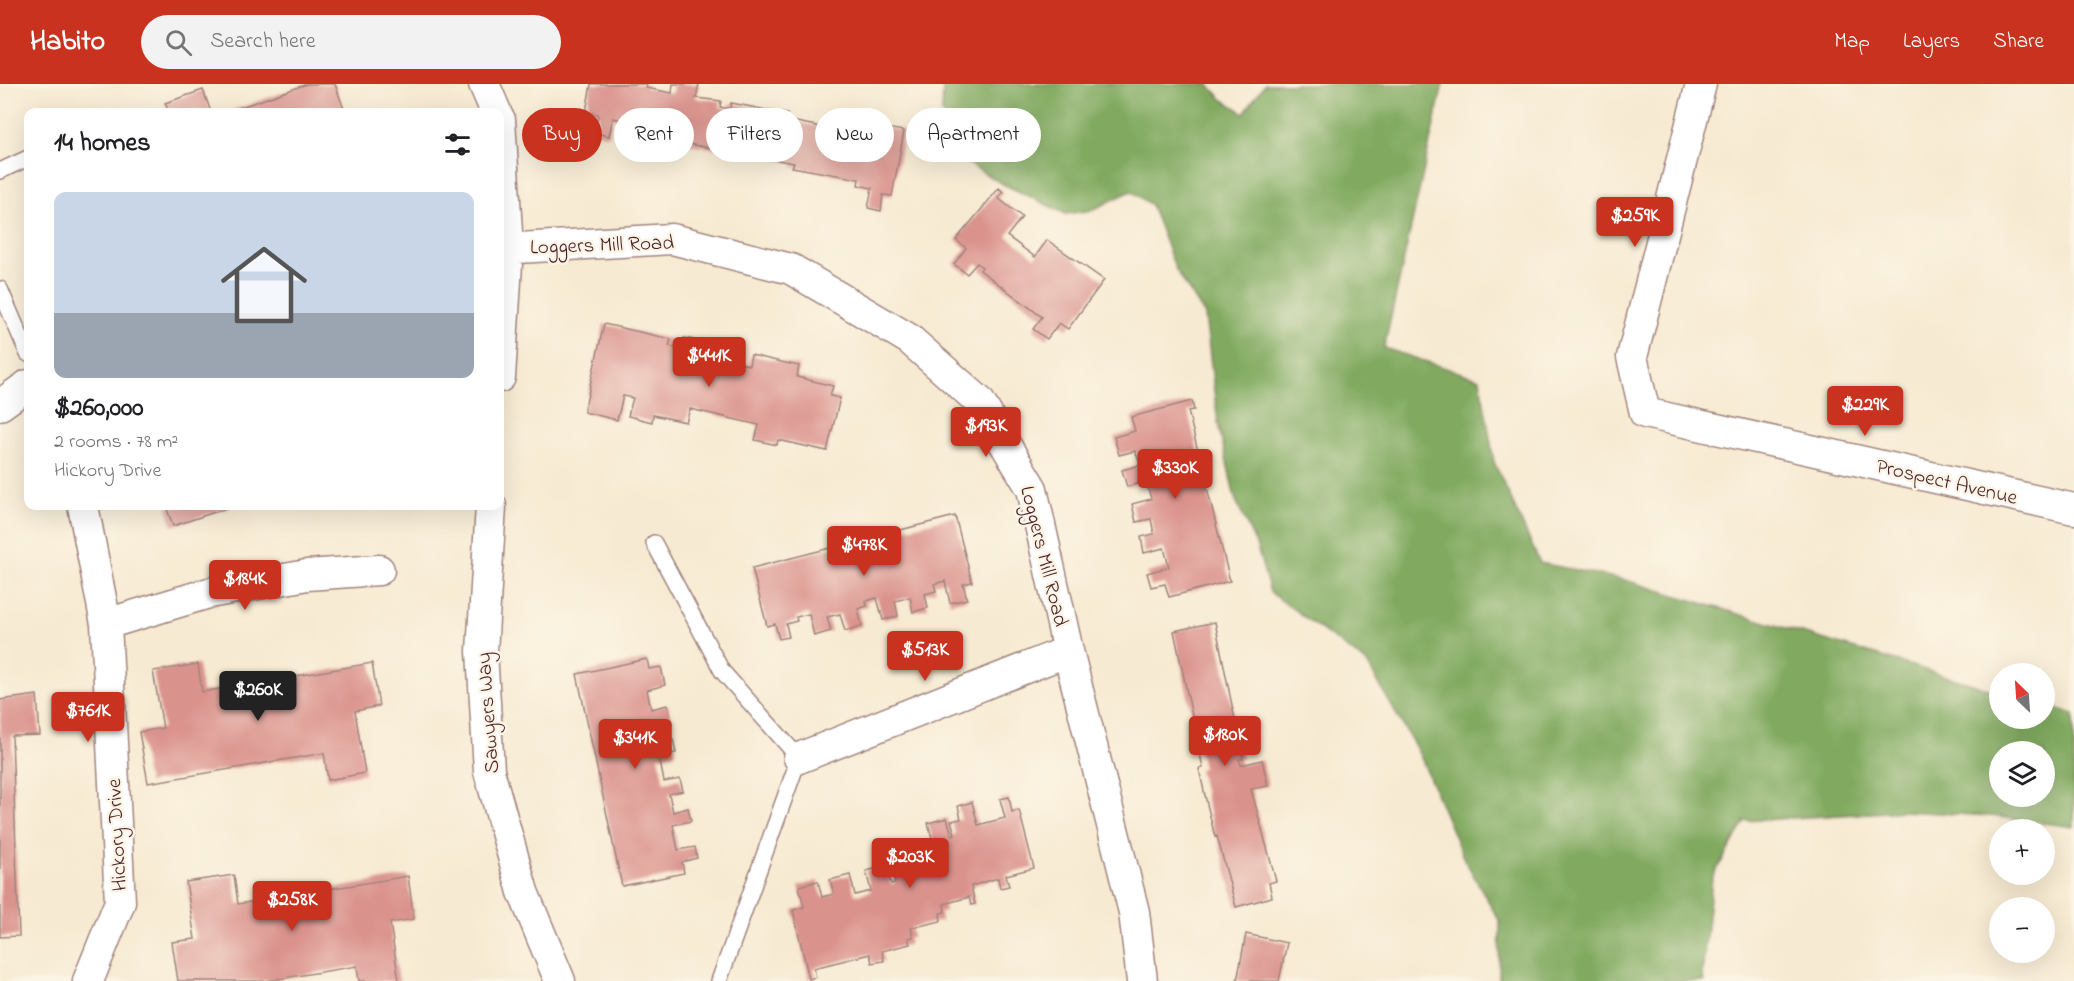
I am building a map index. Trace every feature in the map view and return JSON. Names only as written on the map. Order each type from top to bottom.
[{"type":"street","points":[[484,84],[494,108]]},
{"type":"street","name":"Prospect Avenue","points":[[1701,84],[1632,357],[1645,413],[2074,509]]},
{"type":"street","name":"Loggers Mill Road","points":[[504,248],[672,239],[791,269],[909,339],[979,401],[1032,489],[1068,651],[1134,912],[1142,981]]},
{"type":"street","points":[[0,405],[24,388]]},
{"type":"street","name":"Hickory Drive","points":[[84,510],[106,624],[120,902],[88,981]]},
{"type":"street","name":"Sawyers Way","points":[[491,510],[482,651],[489,771],[523,892],[560,981]]},
{"type":"street","points":[[106,624],[209,593],[307,575],[378,570]]},
{"type":"street","points":[[799,758],[1068,651]]},
{"type":"lane","points":[[0,171],[24,160]]},
{"type":"lane","points":[[0,290],[24,345]]},
{"type":"lane","points":[[654,543],[722,671],[799,758],[719,981]]},
{"type":"green space","points":[[943,84],[1208,84],[1222,99],[1244,113],[1265,84],[1443,84],[1384,348],[1480,379],[1494,462],[1540,563],[1625,580],[1989,689],[1989,729],[2055,729],[2055,708],[2074,714],[2074,827],[2055,824],[2055,819],[2014,819],[1903,811],[1745,821],[1712,878],[1702,975],[1704,981],[1499,981],[1500,922],[1463,857],[1419,753],[1367,663],[1270,592],[1257,547],[1235,498],[1218,423],[1205,315],[1176,270],[1151,205],[1131,191],[1092,210],[1066,214],[1001,183],[965,162],[1041,162],[1041,108],[942,108]]},
{"type":"building","points":[[307,84],[335,84],[344,108],[238,108]]},
{"type":"building","points":[[591,84],[647,84],[646,88],[672,93],[673,84],[699,84],[696,98],[721,101],[720,107],[725,108],[706,108],[706,147],[694,145],[694,108],[614,108],[614,118],[609,136],[602,134],[602,108],[587,108]]},
{"type":"building","points":[[203,90],[210,108],[167,108],[165,103]]},
{"type":"building","points":[[731,103],[756,108],[730,108]]},
{"type":"building","points":[[803,123],[815,126],[815,162],[894,162],[894,129],[904,131],[892,196],[883,195],[881,211],[868,208],[872,188],[858,185],[859,179],[792,167],[794,163],[788,162],[803,162]]},
{"type":"building","points":[[999,188],[1003,192],[998,198],[1022,217],[1007,236],[1035,257],[1047,240],[1104,280],[1068,329],[1059,323],[1047,339],[1033,329],[1042,317],[980,270],[982,267],[977,263],[967,274],[954,264],[966,248],[956,240]]},
{"type":"building","points":[[604,324],[671,339],[669,346],[681,349],[684,338],[733,348],[730,361],[749,365],[751,355],[799,366],[797,377],[833,386],[830,396],[840,398],[827,451],[778,440],[777,445],[755,440],[759,425],[690,409],[686,422],[653,415],[652,422],[628,416],[633,398],[623,396],[617,420],[584,412]]},
{"type":"building","points":[[1192,401],[1194,410],[1188,411],[1230,581],[1169,597],[1165,584],[1151,587],[1147,573],[1169,567],[1164,548],[1144,553],[1141,537],[1154,534],[1151,519],[1136,522],[1132,504],[1151,499],[1146,481],[1127,487],[1122,470],[1140,465],[1139,461],[1135,451],[1119,455],[1114,437],[1135,431],[1131,417]]},
{"type":"building","points":[[167,510],[221,510],[173,526]]},
{"type":"building","points":[[955,516],[972,582],[963,584],[967,599],[950,603],[945,581],[934,584],[936,591],[925,594],[928,608],[913,612],[910,597],[895,601],[898,616],[883,620],[877,598],[866,601],[867,606],[858,609],[862,626],[845,631],[840,614],[827,617],[831,631],[814,636],[809,614],[796,617],[797,621],[786,624],[789,637],[779,639],[775,624],[767,626],[752,568]]},
{"type":"building","points":[[1215,622],[1243,759],[1239,759],[1241,765],[1262,760],[1268,786],[1251,789],[1276,881],[1269,883],[1272,897],[1236,907],[1217,836],[1215,837],[1199,769],[1203,768],[1174,631]]},
{"type":"building","points":[[647,659],[649,669],[661,667],[665,685],[647,690],[651,709],[668,705],[672,724],[657,727],[660,742],[673,739],[676,753],[659,756],[664,782],[680,779],[683,791],[669,794],[673,812],[688,808],[691,821],[673,825],[678,850],[695,847],[697,858],[682,862],[684,873],[622,886],[577,674]]},
{"type":"building","points":[[372,663],[379,706],[355,711],[365,773],[328,780],[324,753],[148,783],[139,732],[163,728],[153,671],[198,664],[202,692]]},
{"type":"building","points":[[37,695],[40,735],[12,736],[19,936],[0,937],[0,700]]},
{"type":"building","points":[[1009,797],[1012,812],[1019,810],[1034,868],[1006,875],[1009,886],[1000,888],[998,878],[971,886],[975,904],[971,905],[969,897],[944,904],[945,912],[940,913],[941,921],[911,928],[913,937],[908,938],[910,944],[882,951],[884,961],[872,963],[870,954],[814,968],[816,977],[809,979],[793,910],[804,907],[799,886],[818,881],[822,897],[834,894],[830,880],[850,875],[855,895],[871,891],[866,871],[886,866],[891,884],[895,883],[892,871],[903,867],[898,849],[916,844],[920,860],[924,858],[921,845],[933,842],[928,823],[947,818],[952,835],[955,834],[951,821],[961,819],[958,806],[972,802],[978,825],[1005,818],[1000,799]]},
{"type":"building","points":[[234,875],[238,904],[408,876],[414,919],[390,923],[399,981],[359,981],[357,966],[266,981],[178,981],[172,942],[195,939],[186,882]]},
{"type":"building","points":[[1246,934],[1287,943],[1279,981],[1237,981]]}]
